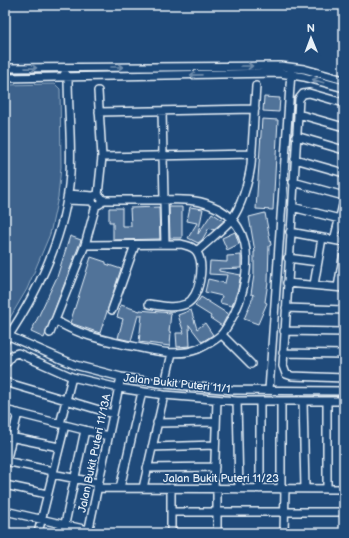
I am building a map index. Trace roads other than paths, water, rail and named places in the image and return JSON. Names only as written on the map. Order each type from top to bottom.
[{"type":"street","points":[[5,68],[281,66],[304,77],[344,88]]},
{"type":"street","points":[[58,68],[68,77]]},
{"type":"street","points":[[78,68],[68,77],[70,172],[68,197],[61,229],[40,282],[7,339],[75,365],[121,377],[165,384],[233,390],[344,391]]},
{"type":"street","points":[[5,78],[280,73],[304,69],[344,80]]},
{"type":"street","points":[[269,390],[291,71]]},
{"type":"street","points":[[68,92],[71,84],[78,76]]},
{"type":"street","points":[[53,77],[63,85],[68,92]]},
{"type":"street","points":[[196,251],[232,219],[245,193],[250,178],[256,86]]},
{"type":"street","points":[[50,332],[85,245],[96,199],[102,157],[98,91]]},
{"type":"street","points":[[344,103],[309,93],[305,93],[300,97],[296,136],[283,353],[283,366],[286,374],[292,376],[344,378]]},
{"type":"street","points":[[162,110],[165,244]]},
{"type":"street","points":[[99,112],[255,110]]},
{"type":"street","points":[[298,114],[344,127]]},
{"type":"street","points":[[296,136],[344,150]]},
{"type":"street","points":[[102,157],[252,154]]},
{"type":"street","points":[[295,158],[344,172]]},
{"type":"street","points":[[293,182],[344,196]]},
{"type":"street","points":[[55,320],[67,327],[107,341],[172,353],[197,349],[222,335],[239,304],[245,279],[246,255],[243,237],[232,219],[211,205],[186,199],[96,199],[68,197]]},
{"type":"street","points":[[334,240],[342,219],[344,200]]},
{"type":"street","points":[[292,207],[342,219]]},
{"type":"street","points":[[290,232],[344,242]]},
{"type":"street","points":[[314,285],[322,238]]},
{"type":"street","points":[[85,245],[181,244],[190,246],[196,251],[200,260],[201,273],[193,299],[181,306],[172,307],[149,304]]},
{"type":"street","points":[[112,310],[135,245]]},
{"type":"street","points":[[287,283],[341,287],[344,252]]},
{"type":"street","points":[[288,258],[318,262]]},
{"type":"street","points":[[286,308],[344,310]]},
{"type":"street","points":[[284,331],[344,332]]},
{"type":"street","points":[[222,335],[251,364]]},
{"type":"street","name":"Jalan Bukit Puteri 11/1","points":[[5,364],[14,353],[18,353],[72,376],[119,388],[164,395],[237,401],[344,401]]},
{"type":"street","points":[[165,384],[172,353]]},
{"type":"street","points":[[283,353],[344,354]]},
{"type":"street","points":[[38,533],[59,447],[66,400],[72,376]]},
{"type":"street","name":"Jalan Bukit Puteri 11/13A","points":[[88,531],[121,377]]},
{"type":"street","points":[[5,382],[112,414]]},
{"type":"street","points":[[120,488],[142,392]]},
{"type":"street","points":[[143,488],[164,395]]},
{"type":"street","points":[[171,488],[172,533],[216,533],[217,512],[215,467],[217,400]]},
{"type":"street","points":[[237,401],[239,489]]},
{"type":"street","points":[[260,401],[260,489]]},
{"type":"street","points":[[303,401],[305,489]]},
{"type":"street","points":[[327,401],[327,489]]},
{"type":"street","points":[[281,402],[284,533]]},
{"type":"street","points":[[5,410],[108,436]]},
{"type":"street","points":[[6,462],[18,413]]},
{"type":"street","points":[[157,424],[216,422]]},
{"type":"street","points":[[65,524],[86,430]]},
{"type":"street","points":[[5,436],[59,447]]},
{"type":"street","points":[[152,447],[216,446]]},
{"type":"street","name":"Jalan Bukit Puteri 11/23","points":[[6,462],[53,473],[98,486],[120,488],[344,489]]},
{"type":"street","points":[[147,468],[215,467]]},
{"type":"street","points":[[5,485],[47,494]]},
{"type":"street","points":[[5,511],[65,524],[88,531]]},
{"type":"street","points":[[171,512],[344,512]]}]
